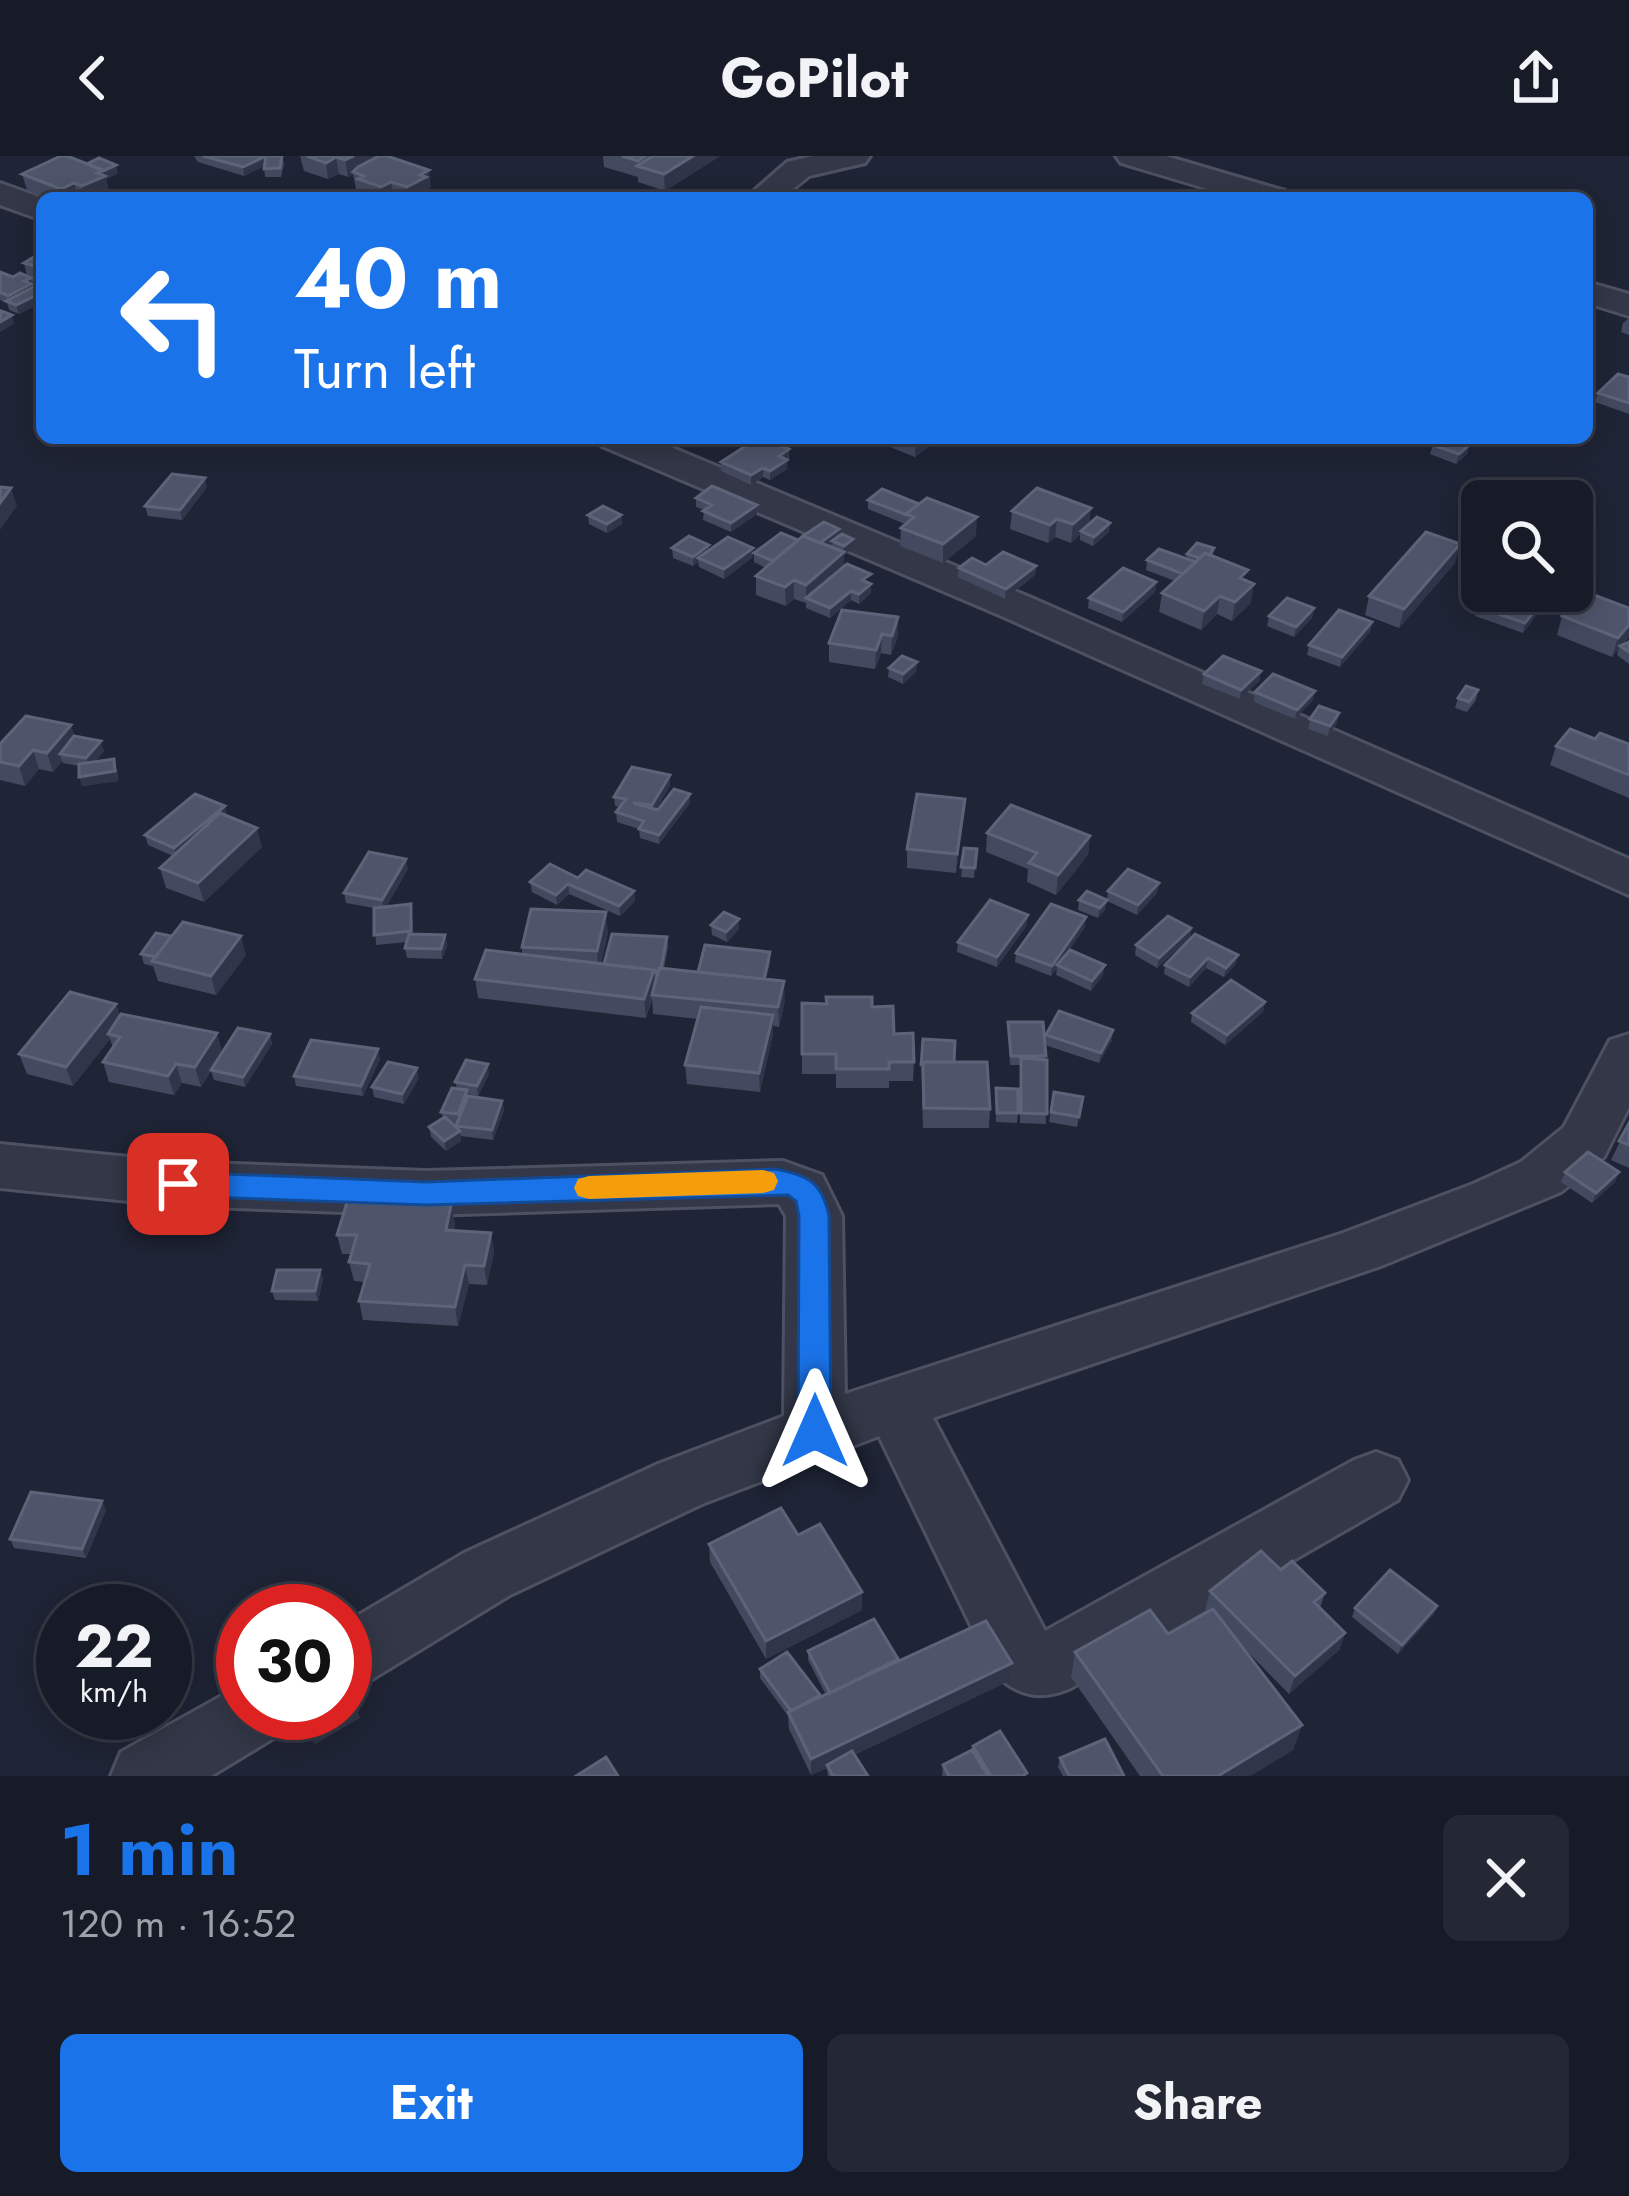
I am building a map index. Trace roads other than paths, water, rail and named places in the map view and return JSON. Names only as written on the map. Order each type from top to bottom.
[{"type":"street","points":[[769,192],[798,169],[854,156]]},
{"type":"street","points":[[1132,156],[1253,192]]},
{"type":"street","points":[[0,194],[36,208]]},
{"type":"street","points":[[1593,294],[1629,305]]},
{"type":"street","points":[[630,444],[1012,605],[1629,878]]},
{"type":"street","points":[[372,1643],[487,1574],[680,1484],[815,1431],[896,1408],[1107,1332],[1361,1250],[1541,1177],[1584,1142],[1629,1054]]},
{"type":"street","points":[[0,1166],[178,1184],[426,1193],[796,1184],[810,1196],[814,1216],[815,1431]]},
{"type":"street","points":[[896,1408],[1018,1651],[1032,1664],[1045,1667],[1376,1480]]},
{"type":"street","points":[[146,1776],[216,1735]]}]
